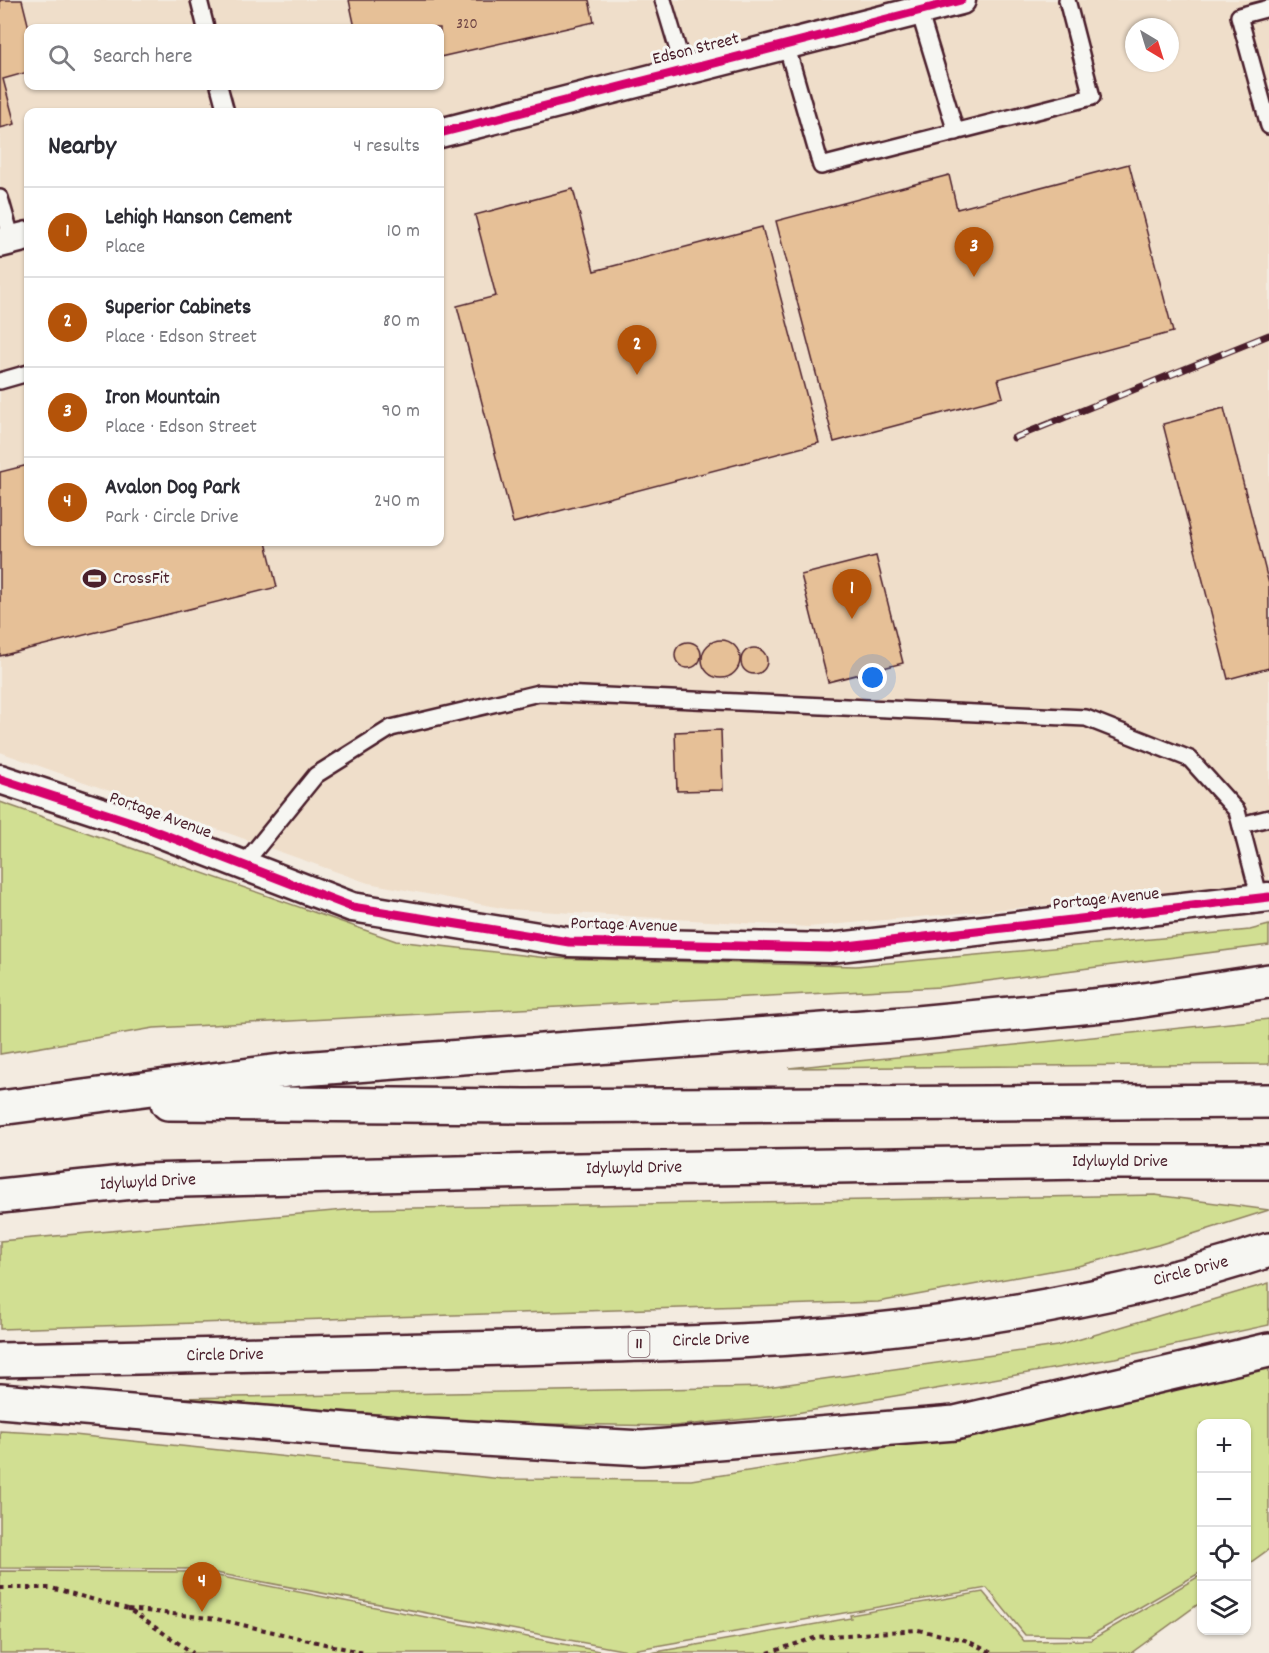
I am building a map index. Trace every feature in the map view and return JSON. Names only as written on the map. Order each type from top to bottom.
[{"type":"highway","points":[[0,1108],[288,1070],[917,1023],[1123,1003],[1269,981]]},
{"type":"highway","points":[[49,1102],[526,1106],[1269,1101]]},
{"type":"highway","name":"Idylwyld Drive","points":[[0,1196],[177,1180],[590,1170],[1089,1162],[1269,1162]]},
{"type":"highway","name":"Circle Drive","points":[[0,1359],[338,1354],[732,1341],[858,1333],[999,1316],[1106,1295],[1269,1250]]},
{"type":"highway","points":[[0,1401],[395,1434],[642,1448],[955,1423],[1269,1350]]},
{"type":"street","name":"Edson Street","points":[[444,132],[961,0]]},
{"type":"street","name":"Portage Avenue","points":[[0,779],[134,823],[352,907],[569,942],[830,948],[1264,898]]},
{"type":"lane","points":[[199,0],[205,24]]},
{"type":"lane","points":[[663,0],[684,70]]},
{"type":"lane","points":[[786,44],[821,166],[1092,97],[1067,0]]},
{"type":"lane","points":[[1269,8],[1239,16],[1269,126]]},
{"type":"lane","points":[[919,10],[956,132]]},
{"type":"lane","points":[[220,90],[225,108]]},
{"type":"lane","points":[[0,198],[13,240]]},
{"type":"lane","points":[[0,381],[24,375]]},
{"type":"lane","points":[[243,865],[316,775],[390,728],[539,693],[1086,718],[1190,759],[1237,810],[1264,898]]},
{"type":"lane","points":[[1241,825],[1269,818]]},
{"type":"path","points":[[0,1588],[51,1588],[128,1609],[216,1619],[364,1653]]},
{"type":"path","points":[[128,1609],[193,1653]]},
{"type":"path","points":[[768,1653],[817,1637],[918,1630],[965,1640],[992,1653]]},
{"type":"shaded area","points":[[0,0],[1269,0],[1269,880],[1239,888],[808,927],[507,909],[368,883],[0,752]]},
{"type":"green space","points":[[0,802],[396,941],[548,958],[856,966],[1250,930],[1269,925],[1269,945],[940,987],[154,1028],[0,1054]]},
{"type":"green space","points":[[1269,1019],[1269,1064],[789,1068]]},
{"type":"green space","points":[[1155,1195],[1269,1210],[1158,1245],[1078,1266],[878,1302],[0,1329],[0,1241],[356,1209]]},
{"type":"green space","points":[[1269,1283],[1269,1325],[1115,1358],[779,1416],[674,1426],[489,1423],[177,1398],[767,1387],[1057,1346]]},
{"type":"green space","points":[[1269,1368],[1269,1549],[1251,1562],[1251,1419],[1197,1419],[1197,1574],[1090,1636],[1025,1635],[987,1588],[627,1651],[195,1569],[0,1568],[0,1431],[74,1435],[502,1479],[691,1480],[842,1456]]},
{"type":"green space","points":[[0,1571],[197,1572],[609,1653],[0,1653]]},
{"type":"green space","points":[[1197,1577],[1197,1605],[1131,1653],[650,1653],[983,1592],[1024,1641],[1091,1640]]},
{"type":"building","points":[[0,0],[22,0],[28,24],[24,24],[24,73],[3,79],[15,124],[0,128]]},
{"type":"building","points":[[349,0],[589,0],[594,22],[444,56],[444,24],[354,24]]},
{"type":"building","points":[[1129,164],[1173,332],[998,379],[1003,397],[834,442],[776,221],[949,175],[957,209]]},
{"type":"building","points":[[573,189],[594,271],[762,227],[819,443],[513,523],[457,306],[496,296],[475,215]]},
{"type":"building","points":[[1224,408],[1269,584],[1269,668],[1228,679],[1163,424]]},
{"type":"building","points":[[24,466],[24,546],[267,546],[277,587],[0,656],[0,472]]},
{"type":"building","points":[[876,556],[903,663],[828,682],[801,575]]},
{"type":"building","points":[[721,640],[734,646],[740,659],[734,672],[721,678],[708,672],[702,659],[708,646]]},
{"type":"building","points":[[688,642],[697,646],[701,655],[697,664],[688,668],[679,664],[675,655],[679,646]]},
{"type":"building","points":[[754,648],[763,652],[767,661],[763,670],[754,674],[745,670],[741,661],[745,652]]},
{"type":"building","points":[[721,730],[723,790],[677,791],[675,732]]},
{"type":"railway","points":[[1014,438],[1269,335]]},
{"type":"cycle path","points":[[444,132],[961,0]]},
{"type":"cycle path","points":[[0,779],[134,823],[352,907],[569,942],[830,948],[1269,897]]},
{"type":"place","name":"Iron Mountain","points":[[974,277]]},
{"type":"place","name":"Superior Cabinets","points":[[637,375]]},
{"type":"place","name":"CrossFit","points":[[95,579]]},
{"type":"place","name":"Lehigh Hanson Cement","points":[[852,619]]},
{"type":"place","name":"Avalon Dog Park","points":[[202,1612]]}]
